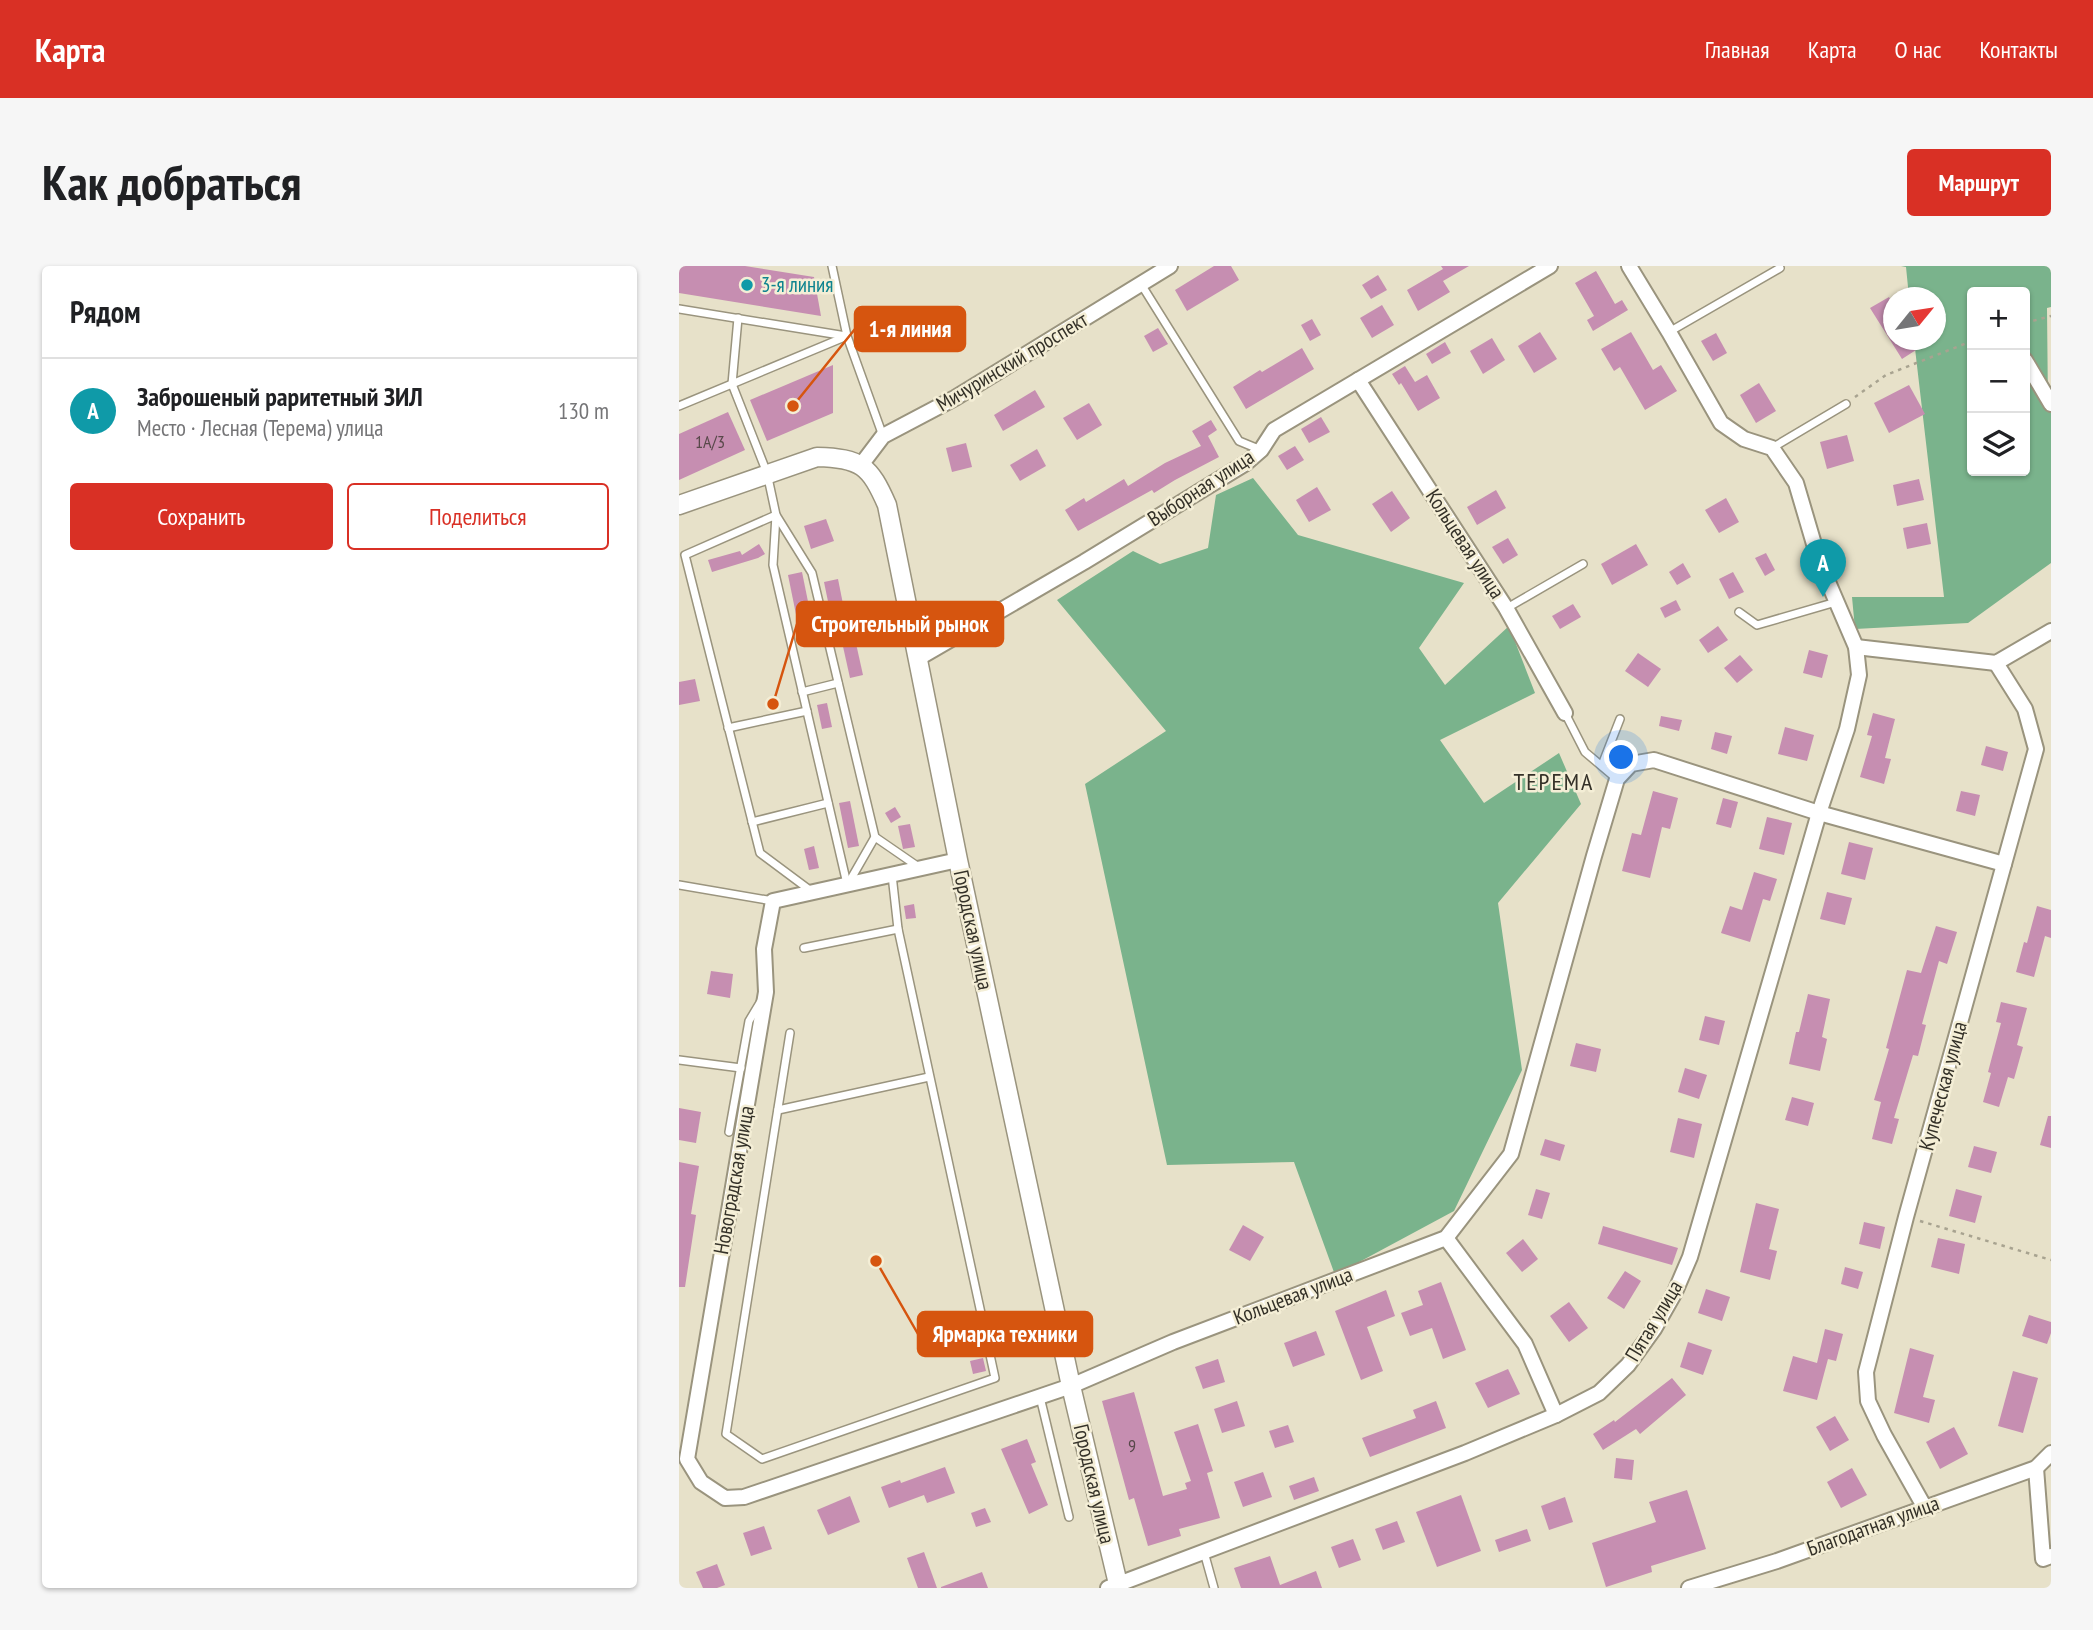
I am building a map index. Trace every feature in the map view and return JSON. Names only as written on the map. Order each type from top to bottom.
[{"type":"street","name":"Мичуринский проспект","points":[[860,465],[883,436],[955,398],[1170,266]]},
{"type":"street","name":"Выборная улица","points":[[916,659],[1084,562],[1247,463],[1261,450],[1274,429],[1551,266]]},
{"type":"street","points":[[1629,266],[1721,423],[1744,439],[1772,448],[1796,483],[1819,561],[1856,646],[1996,663],[2051,631]]},
{"type":"street","points":[[2030,369],[2048,400]]},
{"type":"street","name":"Кольцевая улица","points":[[1358,380],[1506,608],[1565,713]]},
{"type":"street","points":[[679,505],[817,457],[841,457],[860,465]]},
{"type":"street","name":"Городская улица","points":[[860,465],[876,479],[887,505],[958,860],[1115,1587]]},
{"type":"street","name":"Пятая улица","points":[[1115,1587],[1465,1453],[1556,1415],[1599,1393],[1628,1365],[1654,1329],[1675,1292],[1693,1244],[1819,813],[1847,729],[1859,675],[1856,646]]},
{"type":"street","name":"Купеческая улица","points":[[1924,1508],[1868,1401],[1866,1372],[1906,1217],[2036,749],[2025,709],[1996,663]]},
{"type":"street","points":[[1556,1415],[1525,1344],[1446,1238],[1511,1154],[1617,779],[1631,764],[1654,760],[1819,813],[2004,864]]},
{"type":"street","points":[[772,901],[958,860]]},
{"type":"street","name":"Новоградская улица","points":[[683,1460],[766,992],[764,949],[772,901]]},
{"type":"street","name":"Кольцевая улица","points":[[683,1460],[701,1482],[725,1498],[744,1497],[1071,1386],[1173,1342],[1446,1238]]},
{"type":"street","name":"Благодатная улица","points":[[1689,1588],[1777,1561],[2036,1468],[2051,1453]]},
{"type":"street","points":[[2036,1468],[2042,1559],[2051,1556]]},
{"type":"lane","points":[[832,266],[847,336],[883,436]]},
{"type":"lane","points":[[1669,332],[1780,268]]},
{"type":"lane","points":[[1141,284],[1239,441],[1261,450]]},
{"type":"lane","points":[[679,309],[847,336]]},
{"type":"lane","points":[[737,318],[732,384],[767,474],[776,515],[773,565],[847,885]]},
{"type":"lane","points":[[679,406],[847,336]]},
{"type":"lane","points":[[1772,448],[1846,404]]},
{"type":"lane","points":[[776,515],[682,556],[760,853],[813,892]]},
{"type":"lane","points":[[776,515],[812,573],[875,837],[920,869]]},
{"type":"lane","points":[[1506,608],[1583,564]]},
{"type":"lane","points":[[1739,612],[1757,625],[1836,602]]},
{"type":"lane","points":[[802,692],[838,683]]},
{"type":"lane","points":[[728,728],[807,711]]},
{"type":"lane","points":[[1565,713],[1585,752],[1617,779]]},
{"type":"lane","points":[[1602,765],[1620,719]]},
{"type":"lane","points":[[752,821],[828,803]]},
{"type":"lane","points":[[847,885],[875,837]]},
{"type":"lane","points":[[790,1033],[726,1434],[762,1460],[995,1378],[898,929],[892,875]]},
{"type":"lane","points":[[679,885],[772,901]]},
{"type":"lane","points":[[804,948],[898,929]]},
{"type":"lane","points":[[729,1132],[749,1021],[766,992]]},
{"type":"lane","points":[[679,1060],[741,1068]]},
{"type":"lane","points":[[778,1110],[929,1077]]},
{"type":"lane","points":[[1040,1396],[1069,1517]]},
{"type":"lane","points":[[1205,1552],[1214,1588]]},
{"type":"path","points":[[2030,322],[2051,316]]},
{"type":"path","points":[[1846,404],[1886,375],[1967,343]]},
{"type":"path","points":[[1906,1217],[2051,1260]]},
{"type":"green space","points":[[1901,266],[2051,266],[2051,307],[2047,308],[2048,407],[2051,412],[2051,563],[1968,623],[1855,629],[1852,597],[1944,597],[1915,350],[1946,350],[1946,287],[1908,287],[1906,267]]},
{"type":"green space","points":[[1253,478],[1298,535],[1464,583],[1419,648],[1445,685],[1509,626],[1535,693],[1440,740],[1484,803],[1559,753],[1581,804],[1498,903],[1522,1070],[1454,1211],[1335,1275],[1294,1162],[1167,1165],[1085,784],[1166,731],[1057,600],[1133,551],[1160,564],[1208,548],[1216,495]]},
{"type":"building","name":"3-я линия","points":[[679,266],[745,266],[814,277],[821,316],[679,293]]},
{"type":"building","points":[[1214,266],[1231,266],[1239,280],[1187,311],[1175,290]]},
{"type":"building","points":[[1441,266],[1469,266],[1443,281],[1450,292],[1418,311],[1407,290],[1443,269]]},
{"type":"building","points":[[1596,271],[1615,304],[1622,300],[1628,310],[1593,331],[1587,320],[1594,316],[1575,283]]},
{"type":"building","points":[[1378,275],[1387,290],[1371,299],[1362,285]]},
{"type":"building","points":[[1883,300],[1883,329],[1870,308]]},
{"type":"building","points":[[1382,305],[1394,325],[1372,338],[1360,318]]},
{"type":"building","points":[[1312,319],[1321,335],[1310,341],[1301,325]]},
{"type":"building","points":[[1158,328],[1168,344],[1153,352],[1144,336]]},
{"type":"building","points":[[1540,332],[1557,359],[1534,373],[1518,346]]},
{"type":"building","points":[[1631,332],[1653,370],[1661,365],[1677,391],[1645,410],[1620,367],[1614,371],[1601,349]]},
{"type":"building","points":[[1716,333],[1727,353],[1713,361],[1701,341]]},
{"type":"building","points":[[1492,338],[1505,360],[1483,374],[1470,351]]},
{"type":"building","points":[[1445,342],[1451,353],[1432,364],[1426,354]]},
{"type":"building","points":[[1302,348],[1314,369],[1246,409],[1233,387]]},
{"type":"building","points":[[1896,350],[1916,350],[1902,359]]},
{"type":"building","points":[[833,365],[833,413],[767,441],[750,400]]},
{"type":"building","points":[[1405,366],[1415,382],[1427,375],[1440,398],[1418,411],[1401,383],[1399,385],[1392,374]]},
{"type":"building","points":[[1759,383],[1776,411],[1756,423],[1740,395]]},
{"type":"building","points":[[1909,385],[1925,414],[1889,433],[1874,403]]},
{"type":"building","points":[[1035,390],[1045,407],[1003,431],[994,415]]},
{"type":"building","points":[[1089,403],[1102,425],[1077,440],[1063,418]]},
{"type":"building","points":[[728,412],[745,450],[679,480],[679,434]]},
{"type":"building","points":[[1321,417],[1330,432],[1309,443],[1301,429]]},
{"type":"building","points":[[1211,420],[1217,430],[1208,436],[1219,457],[1078,531],[1065,510],[1084,498],[1086,502],[1124,479],[1128,486],[1165,463],[1201,446],[1192,431]]},
{"type":"building","points":[[1847,435],[1854,461],[1827,469],[1820,442]]},
{"type":"building","points":[[966,443],[972,467],[952,472],[946,448]]},
{"type":"building","points":[[1295,446],[1304,460],[1287,470],[1278,456]]},
{"type":"building","points":[[1037,449],[1046,466],[1020,481],[1010,465]]},
{"type":"building","points":[[1919,479],[1924,500],[1897,506],[1893,485]]},
{"type":"building","points":[[1317,487],[1331,510],[1309,522],[1296,500]]},
{"type":"building","points":[[1496,490],[1506,508],[1477,525],[1467,507]]},
{"type":"building","points":[[1392,491],[1410,518],[1391,532],[1372,504]]},
{"type":"building","points":[[1726,498],[1739,522],[1719,533],[1705,510]]},
{"type":"building","points":[[826,519],[834,541],[811,549],[804,526]]},
{"type":"building","points":[[1927,523],[1931,544],[1907,549],[1903,528]]},
{"type":"building","points":[[1508,538],[1518,555],[1503,564],[1492,547]]},
{"type":"building","points":[[759,544],[765,554],[712,572],[708,560],[740,551],[742,555]]},
{"type":"building","points":[[1636,544],[1648,565],[1612,585],[1601,564]]},
{"type":"building","points":[[1766,553],[1775,570],[1765,576],[1755,558]]},
{"type":"building","points":[[1683,563],[1691,577],[1677,585],[1669,572]]},
{"type":"building","points":[[802,572],[816,641],[802,644],[788,575]]},
{"type":"building","points":[[1733,572],[1744,592],[1729,599],[1719,579]]},
{"type":"building","points":[[838,579],[846,619],[832,621],[824,582]]},
{"type":"building","points":[[1676,600],[1681,610],[1665,618],[1660,608]]},
{"type":"building","points":[[1573,604],[1581,617],[1560,629],[1552,616]]},
{"type":"building","points":[[1718,626],[1728,640],[1708,653],[1699,640]]},
{"type":"building","points":[[855,639],[863,675],[850,678],[842,642]]},
{"type":"building","points":[[1809,650],[1828,655],[1822,678],[1803,673]]},
{"type":"building","points":[[1638,653],[1661,669],[1648,687],[1625,671]]},
{"type":"building","points":[[1740,655],[1753,670],[1737,683],[1724,668]]},
{"type":"building","points":[[695,679],[700,701],[679,705],[679,682]]},
{"type":"building","points":[[827,703],[832,727],[822,729],[817,705]]},
{"type":"building","points":[[1873,713],[1895,719],[1885,758],[1891,759],[1884,784],[1860,777],[1872,736],[1867,735]]},
{"type":"building","points":[[1661,716],[1682,720],[1679,731],[1659,726]]},
{"type":"building","points":[[1785,727],[1814,735],[1807,761],[1778,754]]},
{"type":"building","points":[[1715,732],[1732,736],[1727,754],[1711,749]]},
{"type":"building","points":[[1986,746],[2008,752],[2003,771],[1981,765]]},
{"type":"building","points":[[1653,791],[1678,798],[1670,829],[1662,827],[1650,878],[1622,871],[1632,833],[1641,835]]},
{"type":"building","points":[[1961,791],[1980,795],[1975,816],[1956,811]]},
{"type":"building","points":[[1723,798],[1738,802],[1731,828],[1716,824]]},
{"type":"building","points":[[850,801],[859,846],[848,848],[839,803]]},
{"type":"building","points":[[895,807],[901,817],[891,823],[885,813]]},
{"type":"building","points":[[1767,817],[1792,823],[1784,855],[1759,849]]},
{"type":"building","points":[[910,824],[915,847],[903,849],[898,826]]},
{"type":"building","points":[[1849,842],[1873,848],[1865,880],[1841,874]]},
{"type":"building","points":[[814,846],[819,868],[809,870],[804,849]]},
{"type":"building","points":[[1754,872],[1777,879],[1770,901],[1763,899],[1750,942],[1721,933],[1730,906],[1742,910]]},
{"type":"building","points":[[1827,892],[1852,898],[1845,925],[1820,919]]},
{"type":"building","points":[[914,904],[916,918],[906,919],[904,906]]},
{"type":"building","points":[[2037,906],[2051,910],[2051,938],[2045,936],[2034,977],[2016,972]]},
{"type":"building","points":[[1936,926],[1957,932],[1947,964],[1939,961],[1922,1024],[1926,1025],[1918,1056],[1913,1055],[1894,1118],[1899,1119],[1892,1144],[1872,1139],[1881,1102],[1874,1100],[1907,970],[1921,973]]},
{"type":"building","points":[[711,971],[733,974],[730,998],[707,994]]},
{"type":"building","points":[[1808,994],[1830,999],[1822,1037],[1827,1039],[1820,1071],[1789,1064]]},
{"type":"building","points":[[2001,1002],[2027,1008],[2017,1045],[2023,1047],[2014,1079],[2008,1077],[1999,1107],[1983,1102],[2001,1023],[1996,1022]]},
{"type":"building","points":[[1705,1016],[1725,1021],[1719,1045],[1699,1040]]},
{"type":"building","points":[[1576,1043],[1601,1049],[1596,1072],[1570,1066]]},
{"type":"building","points":[[1685,1068],[1707,1075],[1699,1099],[1678,1092]]},
{"type":"building","points":[[1792,1097],[1814,1103],[1808,1126],[1785,1120]]},
{"type":"building","points":[[679,1108],[701,1112],[696,1143],[679,1140]]},
{"type":"building","points":[[2048,1116],[2051,1116],[2051,1148],[2040,1145]]},
{"type":"building","points":[[1678,1118],[1702,1124],[1694,1158],[1670,1152]]},
{"type":"building","points":[[1545,1139],[1565,1145],[1560,1161],[1540,1155]]},
{"type":"building","points":[[1974,1146],[1997,1152],[1991,1173],[1968,1167]]},
{"type":"building","points":[[679,1162],[699,1166],[691,1214],[696,1215],[685,1287],[679,1287]]},
{"type":"building","points":[[1536,1189],[1550,1193],[1542,1219],[1528,1215]]},
{"type":"building","points":[[1956,1189],[1982,1196],[1975,1223],[1949,1216]]},
{"type":"building","points":[[1756,1203],[1779,1209],[1769,1249],[1777,1251],[1770,1280],[1740,1272]]},
{"type":"building","points":[[1864,1222],[1885,1227],[1880,1249],[1859,1244]]},
{"type":"building","points":[[1243,1225],[1264,1237],[1250,1261],[1229,1250]]},
{"type":"building","points":[[1603,1226],[1678,1248],[1672,1265],[1598,1244]]},
{"type":"building","points":[[1938,1238],[1965,1244],[1959,1274],[1931,1267]]},
{"type":"building","points":[[1523,1239],[1538,1259],[1522,1272],[1506,1253]]},
{"type":"building","points":[[1845,1267],[1863,1272],[1858,1289],[1841,1284]]},
{"type":"building","points":[[1625,1271],[1641,1281],[1624,1309],[1607,1298]]},
{"type":"building","points":[[1441,1282],[1466,1350],[1443,1359],[1432,1328],[1410,1336],[1401,1313],[1423,1305],[1418,1291]]},
{"type":"building","points":[[1706,1289],[1730,1297],[1722,1321],[1698,1313]]},
{"type":"building","points":[[1386,1290],[1395,1316],[1367,1327],[1383,1371],[1361,1380],[1335,1311]]},
{"type":"building","points":[[1569,1302],[1588,1328],[1569,1342],[1550,1316]]},
{"type":"building","points":[[2029,1315],[2051,1322],[2047,1344],[2022,1336]]},
{"type":"building","points":[[1825,1329],[1843,1334],[1836,1361],[1828,1359],[1817,1400],[1783,1391],[1793,1356],[1817,1363]]},
{"type":"building","points":[[1316,1331],[1325,1355],[1293,1367],[1284,1343]]},
{"type":"building","points":[[1688,1342],[1712,1350],[1703,1375],[1680,1367]]},
{"type":"building","points":[[1910,1348],[1934,1355],[1923,1397],[1935,1400],[1929,1423],[1894,1413]]},
{"type":"building","points":[[983,1358],[986,1371],[973,1374],[970,1361]]},
{"type":"building","points":[[1218,1359],[1225,1382],[1203,1389],[1195,1367]]},
{"type":"building","points":[[1508,1369],[1520,1394],[1488,1408],[1475,1383]]},
{"type":"building","points":[[2013,1371],[2038,1378],[2023,1433],[1998,1426]]},
{"type":"building","points":[[1672,1378],[1686,1395],[1640,1434],[1636,1429],[1603,1450],[1593,1434],[1614,1420],[1615,1422]]},
{"type":"building","points":[[1134,1392],[1163,1496],[1187,1489],[1185,1483],[1191,1481],[1174,1432],[1198,1424],[1213,1471],[1207,1473],[1220,1518],[1179,1529],[1181,1536],[1148,1546],[1134,1498],[1129,1500],[1102,1401]]},
{"type":"building","points":[[1237,1401],[1245,1426],[1222,1433],[1214,1409]]},
{"type":"building","points":[[1436,1401],[1446,1428],[1370,1457],[1362,1438],[1416,1418],[1413,1410]]},
{"type":"building","points":[[1835,1416],[1849,1440],[1830,1451],[1816,1427]]},
{"type":"building","points":[[1288,1425],[1294,1442],[1275,1448],[1269,1431]]},
{"type":"building","points":[[1954,1427],[1968,1454],[1940,1469],[1926,1442]]},
{"type":"building","points":[[1027,1439],[1036,1462],[1031,1464],[1048,1505],[1029,1514],[1001,1449]]},
{"type":"building","points":[[1616,1458],[1634,1460],[1632,1480],[1614,1478]]},
{"type":"building","points":[[945,1467],[955,1493],[927,1503],[924,1495],[889,1508],[881,1487],[900,1480],[901,1483]]},
{"type":"building","points":[[1852,1468],[1867,1495],[1841,1508],[1827,1482]]},
{"type":"building","points":[[1263,1472],[1272,1497],[1243,1507],[1234,1482]]},
{"type":"building","points":[[1314,1477],[1319,1491],[1294,1500],[1289,1486]]},
{"type":"building","points":[[1687,1490],[1706,1549],[1651,1566],[1652,1572],[1606,1587],[1592,1543],[1656,1522],[1649,1502]]},
{"type":"building","points":[[1461,1495],[1481,1551],[1437,1567],[1416,1512]]},
{"type":"building","points":[[850,1496],[860,1522],[828,1535],[817,1510]]},
{"type":"building","points":[[1565,1497],[1573,1522],[1549,1530],[1541,1506]]},
{"type":"building","points":[[985,1508],[991,1522],[976,1527],[971,1513]]},
{"type":"building","points":[[1397,1521],[1405,1542],[1383,1550],[1375,1529]]},
{"type":"building","points":[[764,1526],[772,1549],[751,1556],[743,1533]]},
{"type":"building","points":[[1527,1529],[1531,1541],[1499,1552],[1495,1540]]},
{"type":"building","points":[[1353,1539],[1361,1560],[1339,1568],[1331,1547]]},
{"type":"building","points":[[924,1552],[937,1588],[918,1588],[907,1558]]},
{"type":"building","points":[[1270,1556],[1280,1585],[1316,1571],[1322,1588],[1241,1588],[1234,1568]]},
{"type":"building","points":[[717,1564],[725,1585],[703,1588],[696,1572]]},
{"type":"building","points":[[982,1572],[988,1588],[941,1588],[941,1587]]},
{"type":"place","name":"3-я линия","points":[[747,285]]},
{"type":"place","name":"1-я линия","points":[[793,406]]},
{"type":"place","name":"Заброшеный раритетный ЗИЛ","points":[[1823,597]]},
{"type":"place","name":"Строительный рынок","points":[[773,704]]},
{"type":"place","name":"Ярмарка техники","points":[[876,1261]]},
{"type":"district","name":"ТЕРЕМА","points":[[1554,782]]}]
